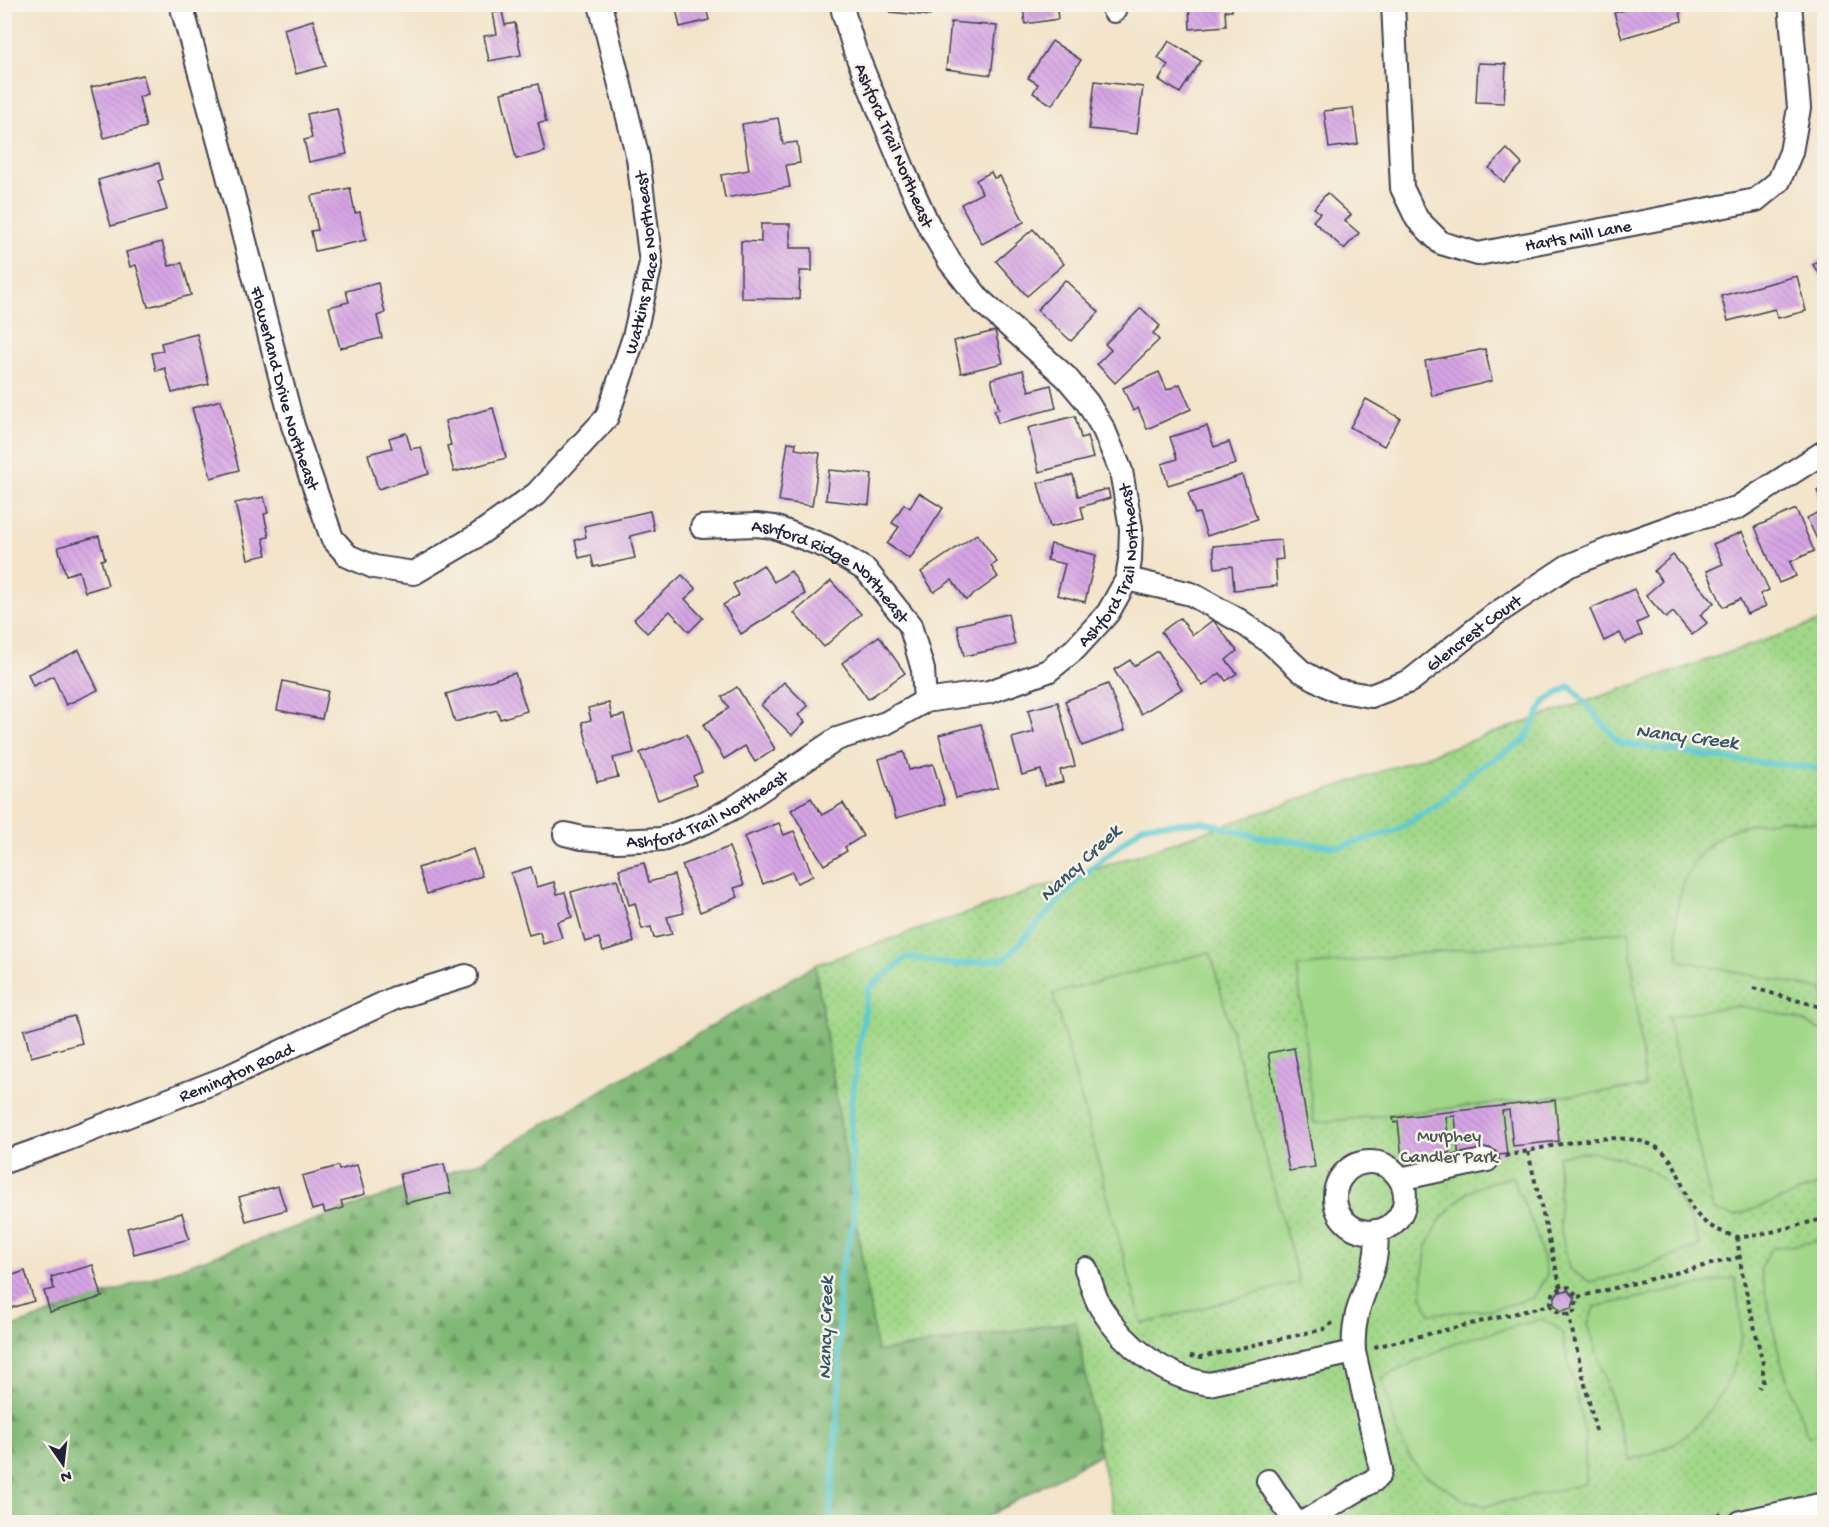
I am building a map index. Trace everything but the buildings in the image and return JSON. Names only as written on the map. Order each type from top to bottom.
[{"type":"street","name":"Flowerland Drive Northeast","points":[[181,4],[293,426],[332,538],[348,556],[374,567],[414,573],[476,537],[536,494]]},
{"type":"street","name":"Watkins Place Northeast","points":[[536,494],[607,417],[634,337],[651,262],[638,158],[600,4]]},
{"type":"street","name":"Ashford Trail Northeast","points":[[565,834],[617,841],[662,839],[706,822],[735,807],[837,739],[886,723],[925,701],[989,692],[1048,671],[1076,649],[1108,613],[1127,579],[1131,528],[1121,471],[1104,430],[1087,402],[1066,377],[980,300],[950,262],[928,224],[907,178],[855,51],[843,11],[844,4]]},
{"type":"street","name":"Harts Mill Lane","points":[[1393,4],[1402,188],[1417,219],[1441,243],[1478,254],[1756,200],[1779,182],[1791,152],[1800,108],[1790,4]]},
{"type":"street","name":"Glencrest Court","points":[[1127,579],[1191,594],[1240,621],[1271,643],[1301,671],[1335,690],[1371,696],[1410,681],[1494,615],[1569,566],[1684,522],[1737,508],[1824,452]]},
{"type":"street","name":"Ashford Ridge Northeast","points":[[702,527],[756,525],[774,527],[826,547],[866,570],[910,625],[923,670],[925,701]]},
{"type":"street","name":"Remington Road","points":[[4,1162],[223,1079],[395,998],[466,976]]},
{"type":"street","points":[[1400,1179],[1487,1160]]},
{"type":"street","points":[[1365,1162],[1377,1162],[1388,1166],[1400,1179],[1405,1196],[1403,1208],[1397,1219],[1388,1227],[1376,1231],[1365,1231],[1346,1222],[1339,1213],[1335,1203],[1338,1181],[1354,1166],[1365,1162]]},
{"type":"street","points":[[1304,1522],[1374,1480],[1381,1468],[1354,1352],[1353,1332],[1357,1313],[1377,1258],[1376,1231]]},
{"type":"street","points":[[1086,1269],[1101,1307],[1122,1335],[1144,1356],[1190,1381],[1209,1384],[1354,1352]]},
{"type":"street","points":[[1268,1481],[1295,1522]]},
{"type":"street","points":[[1741,1522],[1824,1504]]},
{"type":"path","points":[[1753,988],[1824,1008]]},
{"type":"path","points":[[1487,1160],[1590,1139],[1626,1138],[1653,1145],[1668,1156],[1680,1175],[1688,1203],[1696,1215],[1711,1228],[1737,1237],[1824,1219]]},
{"type":"path","points":[[1528,1152],[1561,1289]]},
{"type":"path","points":[[1737,1237],[1742,1273],[1763,1364],[1764,1372],[1760,1388]]},
{"type":"path","points":[[1578,1297],[1740,1257]]},
{"type":"path","points":[[1550,1305],[1554,1291],[1561,1289],[1569,1287],[1578,1297]]},
{"type":"path","points":[[1550,1305],[1561,1315],[1574,1312],[1578,1297]]},
{"type":"path","points":[[1354,1352],[1550,1305]]},
{"type":"path","points":[[1568,1313],[1596,1431]]},
{"type":"path","points":[[1189,1356],[1201,1358],[1324,1329],[1332,1322],[1339,1322]]},
{"type":"green space","name":"Murphey Candler Park","points":[[1824,620],[1824,1522],[1116,1522],[1100,1454],[1076,1321],[877,1352],[815,965]]},
{"type":"green space","points":[[1781,820],[1824,824],[1824,990],[1679,960],[1676,925],[1679,901],[1685,879],[1697,859],[1712,842],[1728,831],[1750,824]]},
{"type":"green space","points":[[1629,931],[1645,1087],[1314,1123],[1297,967]]},
{"type":"green space","points":[[1210,952],[1299,1282],[1142,1324],[1053,994]]},
{"type":"green space","points":[[815,965],[877,1352],[1076,1321],[1100,1454],[978,1522],[5,1522],[4,1330],[482,1161]]},
{"type":"green space","points":[[1739,1006],[1804,1021],[1824,1032],[1824,1183],[1735,1216],[1713,1210],[1668,1017]]},
{"type":"green space","points":[[1588,1152],[1630,1161],[1660,1178],[1682,1205],[1700,1245],[1639,1270],[1590,1282],[1569,1269],[1560,1226],[1558,1156]]},
{"type":"green space","points":[[1512,1177],[1535,1229],[1547,1275],[1533,1298],[1493,1309],[1430,1314],[1422,1296],[1423,1272],[1427,1246],[1441,1219],[1464,1195],[1484,1184]]},
{"type":"green space","points":[[1824,1240],[1824,1432],[1808,1436],[1781,1362],[1760,1269],[1771,1249]]},
{"type":"green space","points":[[1735,1278],[1741,1333],[1739,1349],[1727,1382],[1718,1398],[1707,1413],[1682,1438],[1669,1446],[1630,1460],[1588,1324],[1594,1307]]},
{"type":"green space","points":[[1542,1319],[1561,1330],[1585,1433],[1585,1484],[1485,1506],[1463,1499],[1422,1473],[1409,1456],[1398,1434],[1382,1378],[1460,1341]]},
{"type":"waterway","name":"Nancy Creek","points":[[830,1522],[839,1388],[839,1280],[854,1221],[851,1105],[868,989],[907,957],[955,965],[1005,959],[1081,877],[1144,825],[1204,822],[1258,837],[1340,847],[1397,830],[1447,798],[1471,773],[1524,741],[1545,701],[1570,686],[1620,743],[1736,760],[1824,769]]}]
